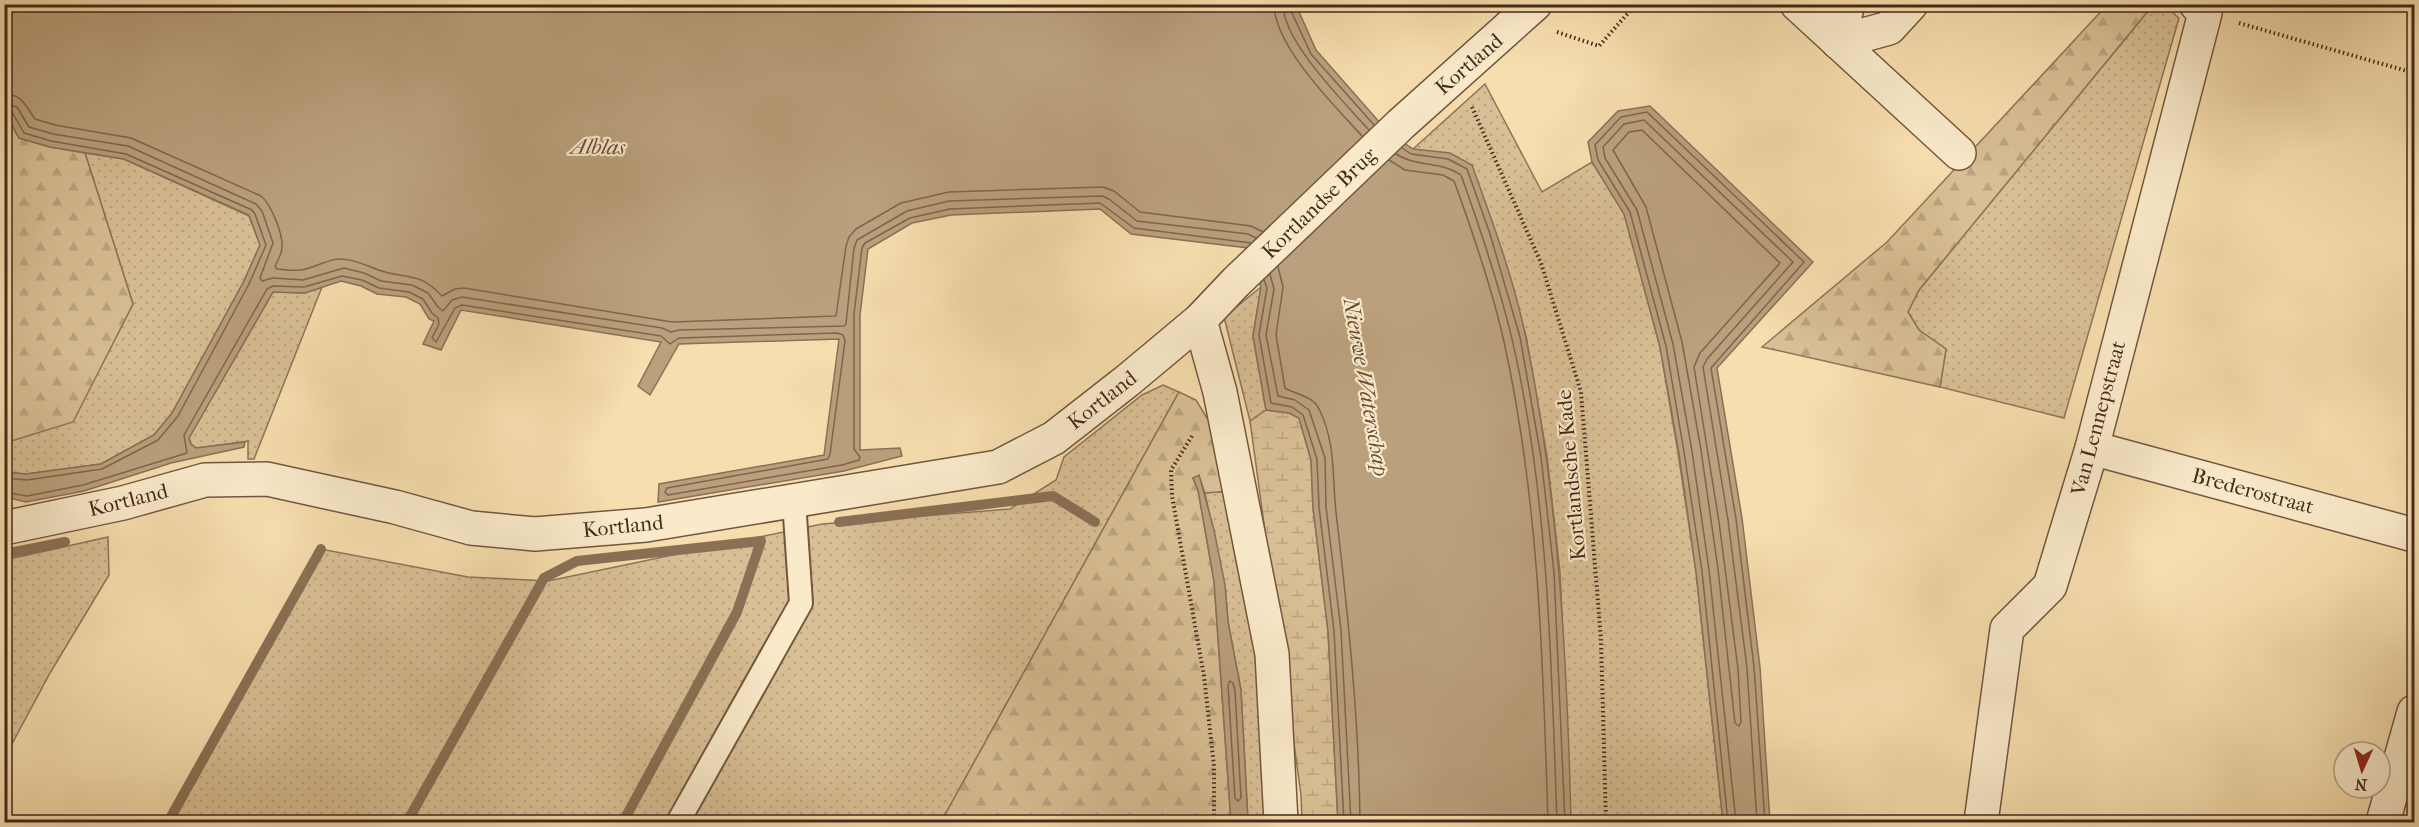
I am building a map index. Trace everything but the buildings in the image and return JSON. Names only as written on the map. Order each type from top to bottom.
[{"type":"street","points":[[1797,4],[1959,153]]},
{"type":"street","points":[[1838,42],[1848,4]]},
{"type":"street","points":[[1838,42],[1890,28],[1911,4]]},
{"type":"street","name":"Van Lennepstraat","points":[[1981,822],[2007,629],[2050,586],[2092,448],[2201,9]]},
{"type":"street","name":"Kortland","points":[[1401,124],[1527,12]]},
{"type":"street","name":"Kortlandse Brug","points":[[1236,282],[1401,124]]},
{"type":"street","name":"Kortland","points":[[4,528],[123,503],[204,480],[267,479],[395,507],[471,528],[535,534],[646,525],[998,467],[1054,438],[1200,320],[1236,282]]},
{"type":"street","points":[[1200,320],[1220,392],[1272,654],[1281,822]]},
{"type":"street","name":"Brederostraat","points":[[2092,448],[2415,535]]},
{"type":"street","points":[[2383,822],[2415,712]]},
{"type":"lane","points":[[678,822],[801,603],[794,501]]},
{"type":"path","points":[[1527,12],[1599,46],[1636,4]]},
{"type":"path","points":[[2201,9],[2415,73]]},
{"type":"path","name":"Kortlandsche Kade","points":[[1453,78],[1473,108],[1541,263],[1581,392],[1601,640],[1606,822]]},
{"type":"path","points":[[1214,822],[1214,766],[1204,676],[1172,496],[1171,470],[1220,392]]},
{"type":"green space","points":[[2107,5],[2153,5],[1919,290],[1908,312],[1919,330],[1946,349],[1940,387],[1762,347],[1887,242]]},
{"type":"green space","points":[[2153,5],[2164,5],[2179,18],[2064,418],[1940,387],[1946,349],[1919,330],[1908,312],[1919,290]]},
{"type":"green space","points":[[1485,84],[1542,192],[1592,162],[1624,213],[1660,347],[1678,453],[1696,572],[1723,822],[1571,822],[1560,572],[1547,456],[1526,336],[1495,232],[1413,149]]},
{"type":"green space","points":[[4,112],[19,138],[50,147],[85,153],[133,304],[73,422],[5,443]]},
{"type":"green space","points":[[85,153],[124,159],[249,216],[260,245],[244,281],[172,413],[154,435],[101,464],[26,474],[5,472],[4,443],[73,421],[133,304]]},
{"type":"green space","points":[[322,287],[254,459],[248,459],[248,441],[196,448],[191,444],[189,438],[273,292],[305,293]]},
{"type":"green space","points":[[1261,287],[1253,336],[1266,410],[1250,421],[1224,317]]},
{"type":"green space","points":[[1163,385],[1179,392],[941,822],[173,822],[321,549],[468,577],[548,581],[822,524],[1010,509],[1056,480],[1064,457],[1142,395]]},
{"type":"green space","points":[[1179,392],[1196,400],[1220,439],[1230,491],[1205,493],[1199,476],[1193,478],[1198,490],[1214,581],[1231,822],[941,822]]},
{"type":"green space","points":[[1266,410],[1289,413],[1299,418],[1311,460],[1313,508],[1328,631],[1338,822],[1302,822],[1301,795],[1250,421]]},
{"type":"green space","points":[[1230,491],[1255,656],[1270,822],[1248,822],[1241,690],[1228,622],[1225,585],[1205,493]]},
{"type":"green space","points":[[108,537],[109,575],[50,673],[5,757],[5,560]]},
{"type":"water","points":[[5,5],[1296,5],[1316,50],[1388,132],[1413,149],[1450,153],[1472,165],[1502,250],[1526,338],[1554,519],[1564,640],[1571,822],[1338,822],[1328,631],[1313,508],[1311,460],[1299,418],[1289,413],[1266,410],[1253,336],[1261,287],[1248,248],[1131,234],[1100,209],[951,215],[912,223],[868,249],[860,315],[860,450],[900,448],[902,456],[844,471],[658,502],[659,484],[824,455],[839,339],[679,344],[650,395],[638,386],[661,342],[461,310],[441,350],[423,344],[434,321],[429,319],[420,304],[406,297],[377,294],[361,286],[341,281],[305,293],[273,292],[189,438],[191,444],[196,448],[245,442],[244,447],[171,463],[84,491],[26,502],[5,497],[5,472],[26,474],[101,464],[154,435],[172,413],[244,281],[260,245],[249,215],[124,159],[50,147],[19,138],[5,112]]},
{"type":"water","points":[[1650,106],[1813,262],[1717,368],[1742,518],[1760,667],[1770,822],[1723,822],[1696,572],[1679,453],[1660,347],[1624,214],[1592,162],[1588,142],[1618,111]]},
{"type":"water","points":[[1199,475],[1214,530],[1225,585],[1228,622],[1241,690],[1248,822],[1231,822],[1214,581],[1198,490],[1193,478]]},
{"type":"waterway","points":[[839,522],[1053,496],[1095,522]]},
{"type":"waterway","points":[[407,822],[544,578],[577,561],[761,541],[737,612],[623,822]]},
{"type":"waterway","points":[[4,554],[65,542]]},
{"type":"waterway","points":[[168,822],[321,549]]},
{"type":"water label","name":"Alblas","points":[[598,146]]},
{"type":"water label","name":"Nieuwe Waterschap","points":[[1367,387]]}]
